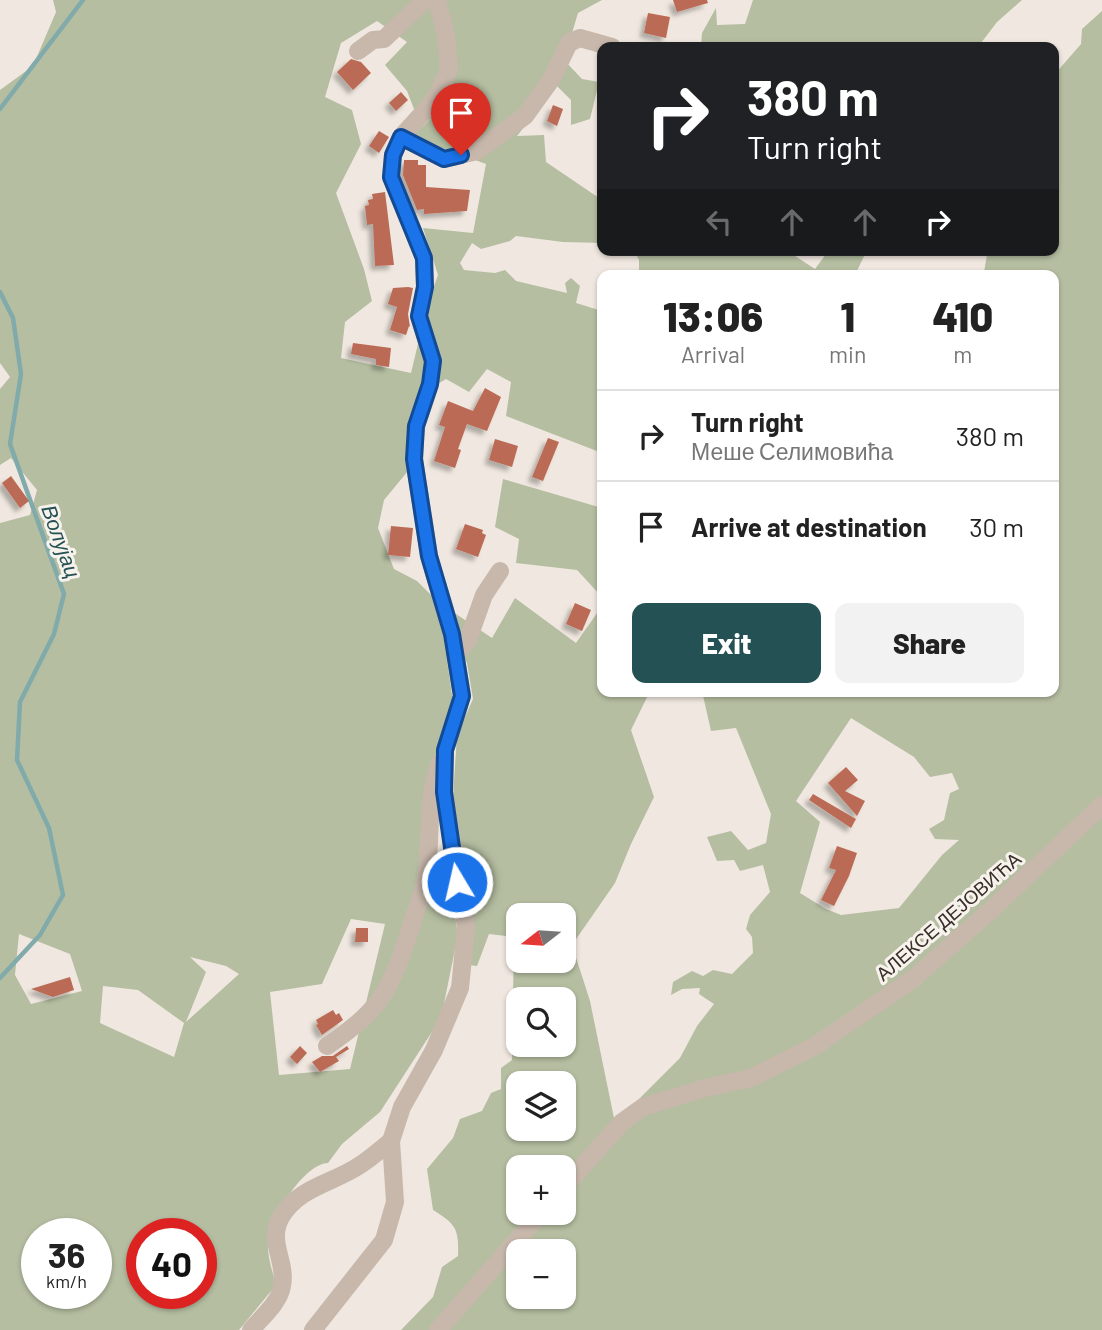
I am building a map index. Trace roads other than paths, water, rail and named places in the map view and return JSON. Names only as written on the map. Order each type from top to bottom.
[{"type":"street","points":[[358,51],[373,40],[383,39],[425,0]]},
{"type":"street","points":[[327,1046],[357,1026],[368,1015],[397,970],[425,881],[432,783],[462,696],[452,634],[429,556],[414,459],[416,426],[430,384],[433,361],[419,316],[425,287],[424,258],[391,177],[393,155],[401,137],[435,98],[449,69],[446,35],[437,0]]},
{"type":"street","points":[[401,137],[444,159],[477,151],[526,116],[551,80],[569,43],[580,38],[597,43]]},
{"type":"street","points":[[455,655],[468,640],[484,595],[500,571]]},
{"type":"street","points":[[313,1330],[384,1240],[395,1202],[391,1141],[402,1107],[434,1050],[460,988],[466,927],[444,792],[445,750]]},
{"type":"street","name":"АЛЕКСЕ ДЕЈОВИЋА","points":[[576,1173],[622,1122],[643,1107],[751,1078],[815,1045],[913,979],[990,911],[1102,805]]},
{"type":"street","points":[[251,1330],[282,1288],[275,1231],[293,1201],[313,1188],[355,1169],[391,1141]]},
{"type":"street","points":[[438,1330],[530,1225]]},
{"type":"waterway","name":"Волујац","points":[[0,109],[83,0]]},
{"type":"waterway","name":"Волујац","points":[[0,292],[13,318],[21,374],[10,444],[64,594],[54,634],[20,702],[17,760],[49,828],[63,895],[40,935],[0,978]]}]
